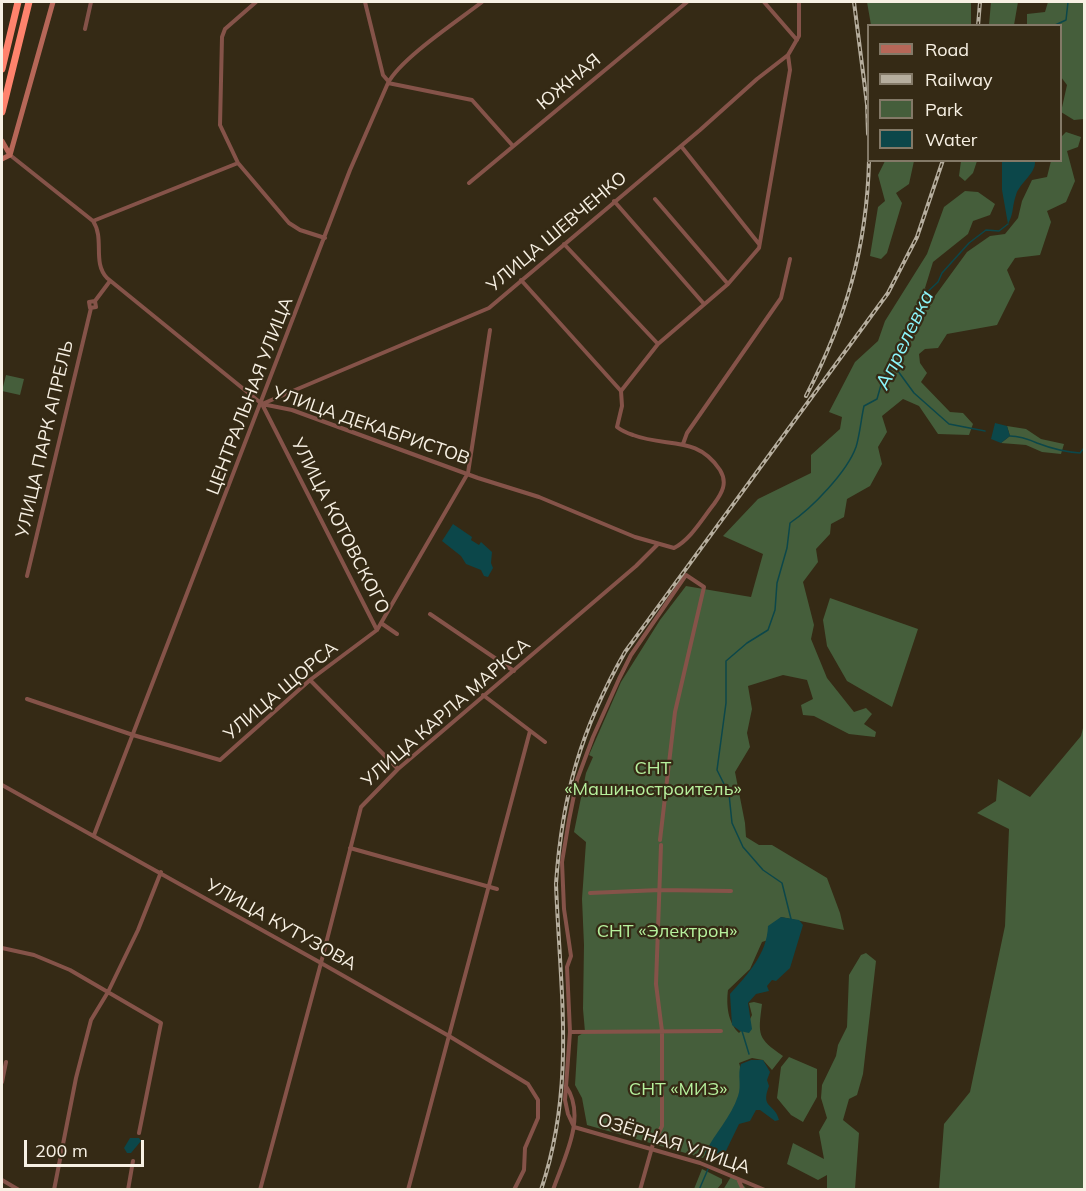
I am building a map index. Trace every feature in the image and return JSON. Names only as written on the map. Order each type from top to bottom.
[{"type":"highway","points":[[2,69],[18,2]]},
{"type":"highway","points":[[2,112],[29,2]]},
{"type":"street","points":[[2,159],[10,155],[13,147],[53,2]]},
{"type":"street","points":[[85,29],[91,2]]},
{"type":"street","points":[[256,2],[225,29],[222,37],[220,125],[238,163],[289,223],[300,230],[325,238]]},
{"type":"street","points":[[365,2],[383,75],[389,82],[472,100],[513,146]]},
{"type":"street","name":"ЦЕНТРАЛЬНАЯ УЛИЦА","points":[[94,836],[262,404],[350,170],[389,82],[397,71],[419,51],[482,2]]},
{"type":"street","name":"ЮЖНАЯ","points":[[469,183],[687,2]]},
{"type":"street","points":[[764,2],[797,40]]},
{"type":"street","name":"УЛИЦА ШЕВЧЕНКО","points":[[262,404],[489,308],[788,55],[799,36],[799,2]]},
{"type":"street","points":[[2,44],[10,32]]},
{"type":"street","points":[[621,391],[658,344],[728,284],[759,248],[790,70],[788,55]]},
{"type":"street","points":[[2,141],[10,155],[93,220],[238,163]]},
{"type":"street","points":[[681,146],[759,245]]},
{"type":"street","points":[[4,148],[10,150],[13,147]]},
{"type":"street","points":[[655,199],[728,284]]},
{"type":"street","points":[[614,201],[704,303]]},
{"type":"street","name":"УЛИЦА ДЕКАБРИСТОВ","points":[[93,220],[99,234],[100,268],[110,281],[262,404],[292,410],[539,497],[635,537],[674,548],[684,542],[721,494],[724,484],[723,475],[712,459],[698,449],[683,444]]},
{"type":"street","points":[[564,243],[658,344]]},
{"type":"street","points":[[521,280],[621,391],[622,406],[617,427],[643,439],[683,444],[687,433],[781,298],[790,259]]},
{"type":"street","name":"УЛИЦА ПАРК АПРЕЛЬ","points":[[27,576],[91,308],[89,302],[95,301],[110,281]]},
{"type":"street","points":[[377,630],[468,473],[490,330]]},
{"type":"street","name":"УЛИЦА КОТОВСКОГО","points":[[262,404],[377,630]]},
{"type":"street","name":"УЛИЦА КАРЛА МАРКСА","points":[[260,1190],[361,807],[398,769],[636,566],[658,544]]},
{"type":"street","points":[[574,1127],[566,1107],[570,1032],[567,967],[571,956],[564,909],[562,862],[578,780],[593,737],[631,655],[686,575],[704,587],[675,711],[661,842],[656,984],[662,1031],[662,1126],[640,1190]]},
{"type":"street","points":[[429,614],[514,671]]},
{"type":"street","name":"УЛИЦА КОТОВСКОГО","points":[[381,623],[397,634]]},
{"type":"street","name":"УЛИЦА ЩОРСА","points":[[27,699],[133,735],[220,760],[310,680],[377,630]]},
{"type":"street","points":[[310,680],[398,769]]},
{"type":"street","points":[[483,695],[545,742]]},
{"type":"street","points":[[408,1190],[530,731]]},
{"type":"street","name":"УЛИЦА КУТУЗОВА","points":[[2,785],[161,872],[449,1036],[528,1084],[538,1100],[538,1118],[525,1148],[524,1170],[514,1190]]},
{"type":"street","points":[[350,848],[497,889]]},
{"type":"street","points":[[54,1190],[76,1078],[91,1020],[108,992],[138,930],[161,872]]},
{"type":"street","points":[[590,893],[660,890],[731,891]]},
{"type":"street","points":[[2,948],[34,955],[70,970],[161,1023],[139,1132]]},
{"type":"street","points":[[570,1032],[721,1031]]},
{"type":"street","points":[[2,1082],[6,1062]]},
{"type":"street","points":[[553,1190],[574,1127],[574,1103],[566,1086]]},
{"type":"street","name":"ОЗЁРНАЯ УЛИЦА","points":[[574,1127],[653,1148],[714,1168],[765,1190]]},
{"type":"street","points":[[128,1190],[133,1161]]},
{"type":"street","points":[[2,1180],[19,1190]]},
{"type":"street","points":[[739,1180],[743,1190]]},
{"type":"green space","points":[[867,2],[971,2],[971,24],[871,24]]},
{"type":"green space","points":[[991,2],[1018,2],[1014,24],[989,24]]},
{"type":"green space","points":[[1048,2],[1084,2],[1084,119],[1074,120],[1062,113],[1067,85],[1062,78],[1062,24],[1027,24],[1027,14],[1045,12]]},
{"type":"green space","points":[[1066,132],[1081,137],[1078,147],[1067,151],[1075,181],[1066,202],[1047,211],[1051,222],[1040,255],[1015,258],[1007,270],[1015,289],[997,325],[947,334],[938,348],[925,349],[919,354],[920,363],[927,373],[921,382],[950,412],[963,413],[973,424],[969,435],[938,434],[919,406],[903,399],[882,416],[887,432],[878,447],[882,464],[870,486],[847,499],[844,517],[831,524],[830,534],[816,549],[818,562],[803,582],[814,625],[811,639],[827,678],[854,712],[866,708],[872,714],[864,724],[876,732],[875,737],[849,734],[814,716],[803,715],[801,705],[813,699],[807,680],[783,675],[748,686],[752,709],[747,733],[750,747],[735,772],[746,837],[759,845],[772,845],[827,878],[844,930],[781,917],[768,940],[762,942],[750,969],[728,990],[727,1002],[735,1029],[739,1033],[747,1025],[752,1015],[749,1003],[762,1004],[761,1035],[768,1045],[783,1056],[772,1070],[763,1060],[752,1058],[739,1063],[745,1082],[735,1112],[703,1158],[587,1125],[582,1098],[575,1085],[578,1036],[585,1032],[582,899],[586,842],[574,832],[586,773],[593,757],[589,755],[621,682],[660,620],[686,586],[751,597],[763,554],[723,536],[758,499],[811,473],[811,455],[840,429],[842,417],[829,412],[855,362],[878,341],[885,321],[927,254],[944,207],[965,191],[978,192],[995,204],[990,215],[973,221],[968,234],[933,262],[925,288],[932,300],[967,252],[990,236],[1005,234],[1018,218],[1022,201],[1032,180],[1047,177],[1051,162],[1062,162],[1062,136]]},
{"type":"green space","points":[[884,162],[914,162],[909,184],[896,193],[902,203],[887,253],[881,259],[870,256],[878,207],[885,201],[878,175]]},
{"type":"green space","points":[[961,162],[977,162],[973,173],[965,181],[959,176]]},
{"type":"green space","points":[[6,375],[24,379],[20,395],[2,391]]},
{"type":"green space","points":[[1007,426],[1026,429],[1041,439],[1064,444],[1061,454],[1042,452],[1026,445],[1001,443],[1010,436]]},
{"type":"green space","points":[[830,598],[918,629],[892,707],[847,681],[827,646],[823,620]]},
{"type":"green space","points":[[1084,724],[1084,1189],[939,1189],[944,1124],[970,1092],[1005,926],[1009,829],[977,813],[996,801],[998,779],[1030,797],[1081,736]]},
{"type":"green space","points":[[866,953],[876,961],[863,1074],[857,1095],[849,1099],[843,1120],[859,1133],[855,1189],[827,1189],[827,1175],[818,1180],[787,1164],[793,1143],[824,1159],[819,1132],[827,1118],[821,1098],[822,1085],[847,1027],[849,975],[861,955]]},
{"type":"green space","points":[[789,1057],[817,1069],[817,1097],[803,1122],[791,1115],[777,1098],[781,1067]]},
{"type":"green space","points":[[702,1169],[722,1179],[717,1189],[694,1189]]},
{"type":"green space","points":[[732,1175],[745,1187],[746,1189],[723,1190]]},
{"type":"water","points":[[1002,162],[1035,162],[1033,170],[1016,195],[1008,224],[1002,190]]},
{"type":"water","points":[[995,423],[1007,426],[1010,436],[1001,443],[991,439]]},
{"type":"water","points":[[453,524],[472,537],[471,540],[479,545],[481,542],[492,552],[493,568],[488,577],[484,576],[481,570],[466,564],[461,556],[442,541]]},
{"type":"water","points":[[781,917],[799,920],[803,925],[790,968],[776,981],[772,980],[767,986],[769,991],[756,994],[748,1003],[752,1029],[749,1033],[740,1031],[732,1025],[730,994],[750,971],[760,955],[768,926]]},
{"type":"water","points":[[751,1060],[763,1060],[770,1072],[766,1099],[779,1120],[775,1121],[760,1110],[756,1110],[750,1121],[739,1124],[724,1155],[718,1160],[707,1157],[705,1153],[738,1096],[741,1064]]},
{"type":"water","points":[[130,1138],[139,1138],[141,1141],[131,1153],[127,1153],[124,1148]]},
{"type":"waterway","name":"Апрелевка","points":[[1057,24],[1066,20],[1068,2]]},
{"type":"waterway","name":"Апрелевка","points":[[791,919],[782,883],[763,870],[743,847],[732,823],[729,794],[717,770],[726,703],[726,661],[747,643],[768,630],[775,610],[777,583],[787,548],[790,523],[828,489],[851,457],[856,447],[864,406],[877,399],[883,378],[894,366],[895,354],[913,330],[923,296],[938,282],[942,273],[969,243],[986,230],[999,231],[1008,224]]},
{"type":"waterway","points":[[895,367],[914,393],[949,424],[985,431]]},
{"type":"waterway","points":[[1010,436],[1069,452],[1080,453],[1084,448]]},
{"type":"waterway","name":"Апрелевка","points":[[742,1031],[749,1054]]},
{"type":"waterway","points":[[711,1163],[713,1159]]},
{"type":"waterway","name":"Апрелевка","points":[[699,1190],[708,1169]]},
{"type":"railway","points":[[854,2],[867,104]]},
{"type":"railway","points":[[978,24],[980,2]]},
{"type":"railway","points":[[806,396],[832,339],[852,282],[864,223],[869,162]]},
{"type":"railway","points":[[541,1190],[552,1151],[559,1113],[562,1075],[562,1000],[556,884],[559,852],[569,792],[585,736],[596,708],[625,652],[888,293],[917,237],[942,162]]},
{"type":"park label","name":"СНТ «Машиностроитель»","points":[[653,779]]},
{"type":"park label","name":"СНТ «Электрон»","points":[[667,932]]},
{"type":"park label","name":"СНТ «МИЗ»","points":[[678,1090]]}]
